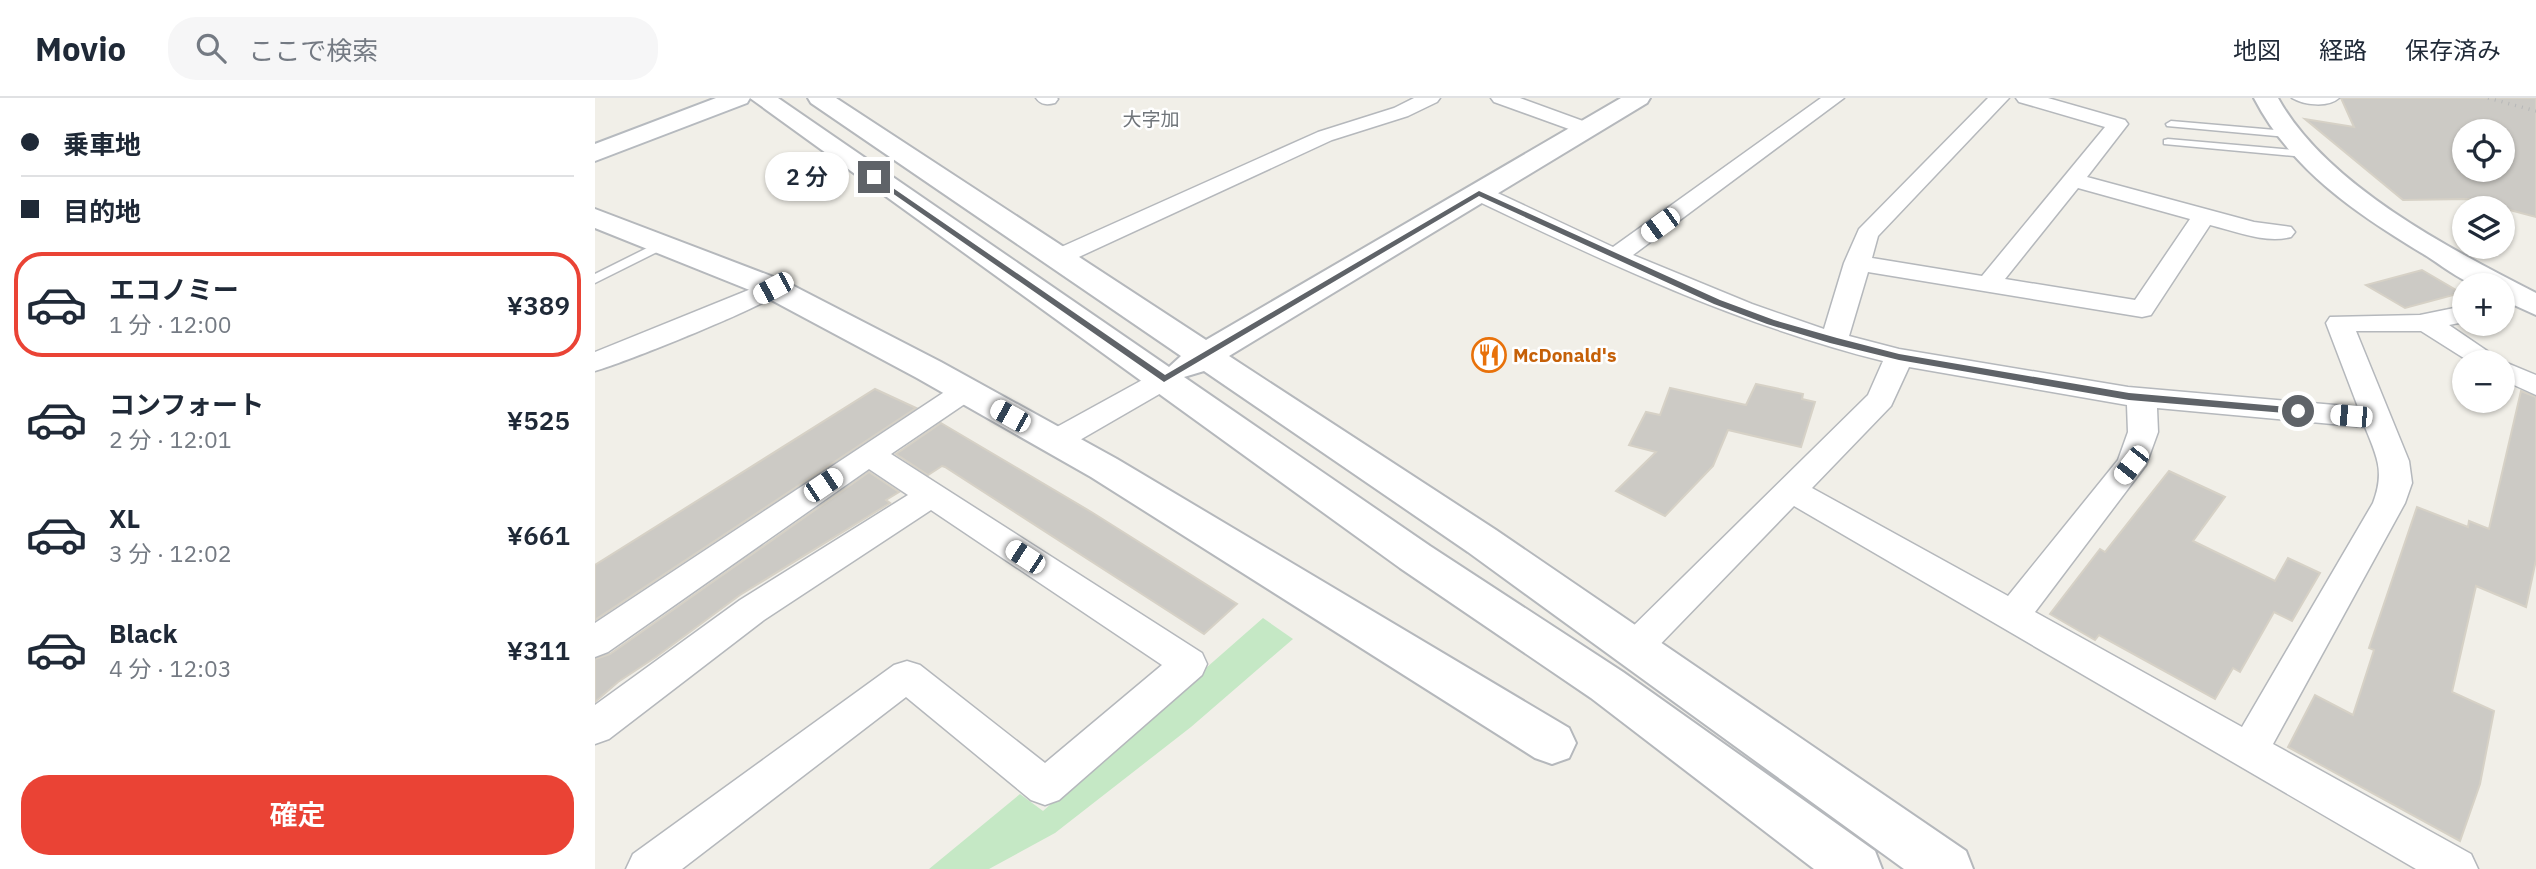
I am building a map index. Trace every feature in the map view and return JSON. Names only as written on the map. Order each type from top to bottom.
[{"type":"street","points":[[595,153],[737,98]]},
{"type":"street","points":[[762,98],[1415,557],[1607,685],[1856,869]]},
{"type":"street","points":[[820,98],[1482,541],[1947,869]]},
{"type":"street","points":[[1059,257],[1325,136],[1401,112],[1430,98]]},
{"type":"street","points":[[1501,98],[1587,129]]},
{"type":"street","points":[[1055,441],[1206,356],[1639,98]]},
{"type":"street","points":[[1616,256],[1833,98]]},
{"type":"street","points":[[1834,341],[1867,234],[1999,98]]},
{"type":"street","points":[[1988,284],[2119,124],[2026,98]]},
{"type":"street","points":[[2266,98],[2296,144],[2339,184],[2423,242],[2476,273]]},
{"type":"street","points":[[2073,180],[2253,229],[2283,232]]},
{"type":"street","points":[[1479,193],[1717,302],[1770,322],[1834,341],[1899,357],[2140,397],[2377,418]]},
{"type":"street","points":[[1856,263],[2142,309],[2204,216]]},
{"type":"street","points":[[595,218],[773,288],[965,391],[1258,561],[1552,743]]},
{"type":"street","points":[[595,362],[745,302],[773,288]]},
{"type":"street","points":[[2515,294],[2536,304]]},
{"type":"street","points":[[2249,750],[2389,503],[2396,483],[2394,461],[2339,323],[2426,322],[2452,317]]},
{"type":"street","points":[[2426,322],[2470,350]]},
{"type":"street","points":[[1633,649],[1881,399],[1899,357]]},
{"type":"street","points":[[2515,375],[2536,386]]},
{"type":"street","points":[[595,642],[965,391]]},
{"type":"street","points":[[2013,615],[2131,465],[2143,441],[2145,419],[2140,397]]},
{"type":"street","points":[[648,869],[907,676],[1045,787],[1189,664],[869,454]]},
{"type":"street","points":[[1791,490],[2456,869]]},
{"type":"street","points":[[595,727],[752,610],[931,495]]},
{"type":"lane","points":[[2297,98],[2328,103],[2334,98]]},
{"type":"lane","points":[[2171,124],[2296,144]]},
{"type":"lane","points":[[2168,142],[2296,144]]},
{"type":"lane","points":[[595,279],[661,245]]},
{"type":"green space","points":[[1263,618],[1293,639],[1191,727],[1055,833],[989,869],[929,869],[1020,794],[1043,811]]},
{"type":"building","points":[[2341,98],[2536,98],[2536,217],[2515,211],[2515,196],[2452,196],[2452,199],[2403,200],[2305,119],[2354,127]]},
{"type":"building","points":[[2422,270],[2452,288],[2452,295],[2405,308],[2366,285]]},
{"type":"building","points":[[1756,384],[1803,394],[1802,399],[1815,402],[1801,447],[1728,430],[1713,466],[1665,516],[1616,491],[1656,452],[1629,445],[1646,412],[1660,415],[1670,388],[1746,405]]},
{"type":"building","points":[[875,389],[916,408],[595,620],[595,565]]},
{"type":"building","points":[[2521,391],[2536,397],[2536,560],[2526,607],[2476,586],[2452,692],[2494,711],[2480,784],[2460,841],[2288,747],[2315,695],[2353,715],[2374,650],[2369,648],[2417,507],[2468,527],[2469,521],[2489,529]]},
{"type":"building","points":[[941,423],[1093,513],[1237,604],[1204,634],[945,467],[942,466],[928,475],[896,454]]},
{"type":"building","points":[[2169,471],[2225,497],[2193,541],[2275,581],[2288,558],[2320,573],[2292,621],[2274,612],[2240,672],[2233,668],[2215,699],[2099,635],[2095,640],[2050,614],[2100,549],[2105,552]]},
{"type":"building","points":[[869,472],[899,492],[886,500],[890,503],[740,595],[618,682],[595,702],[595,659],[610,654]]},
{"type":"railway","points":[[2488,98],[2536,111]]},
{"type":"place","name":"McDonald's","points":[[1489,355]]},
{"type":"district","name":"大字加","points":[[1151,119]]},
{"type":"route","points":[[874,177],[1164,379],[1479,193],[1717,302],[1770,322],[1834,341],[1899,357],[2129,396],[2298,411]]}]
